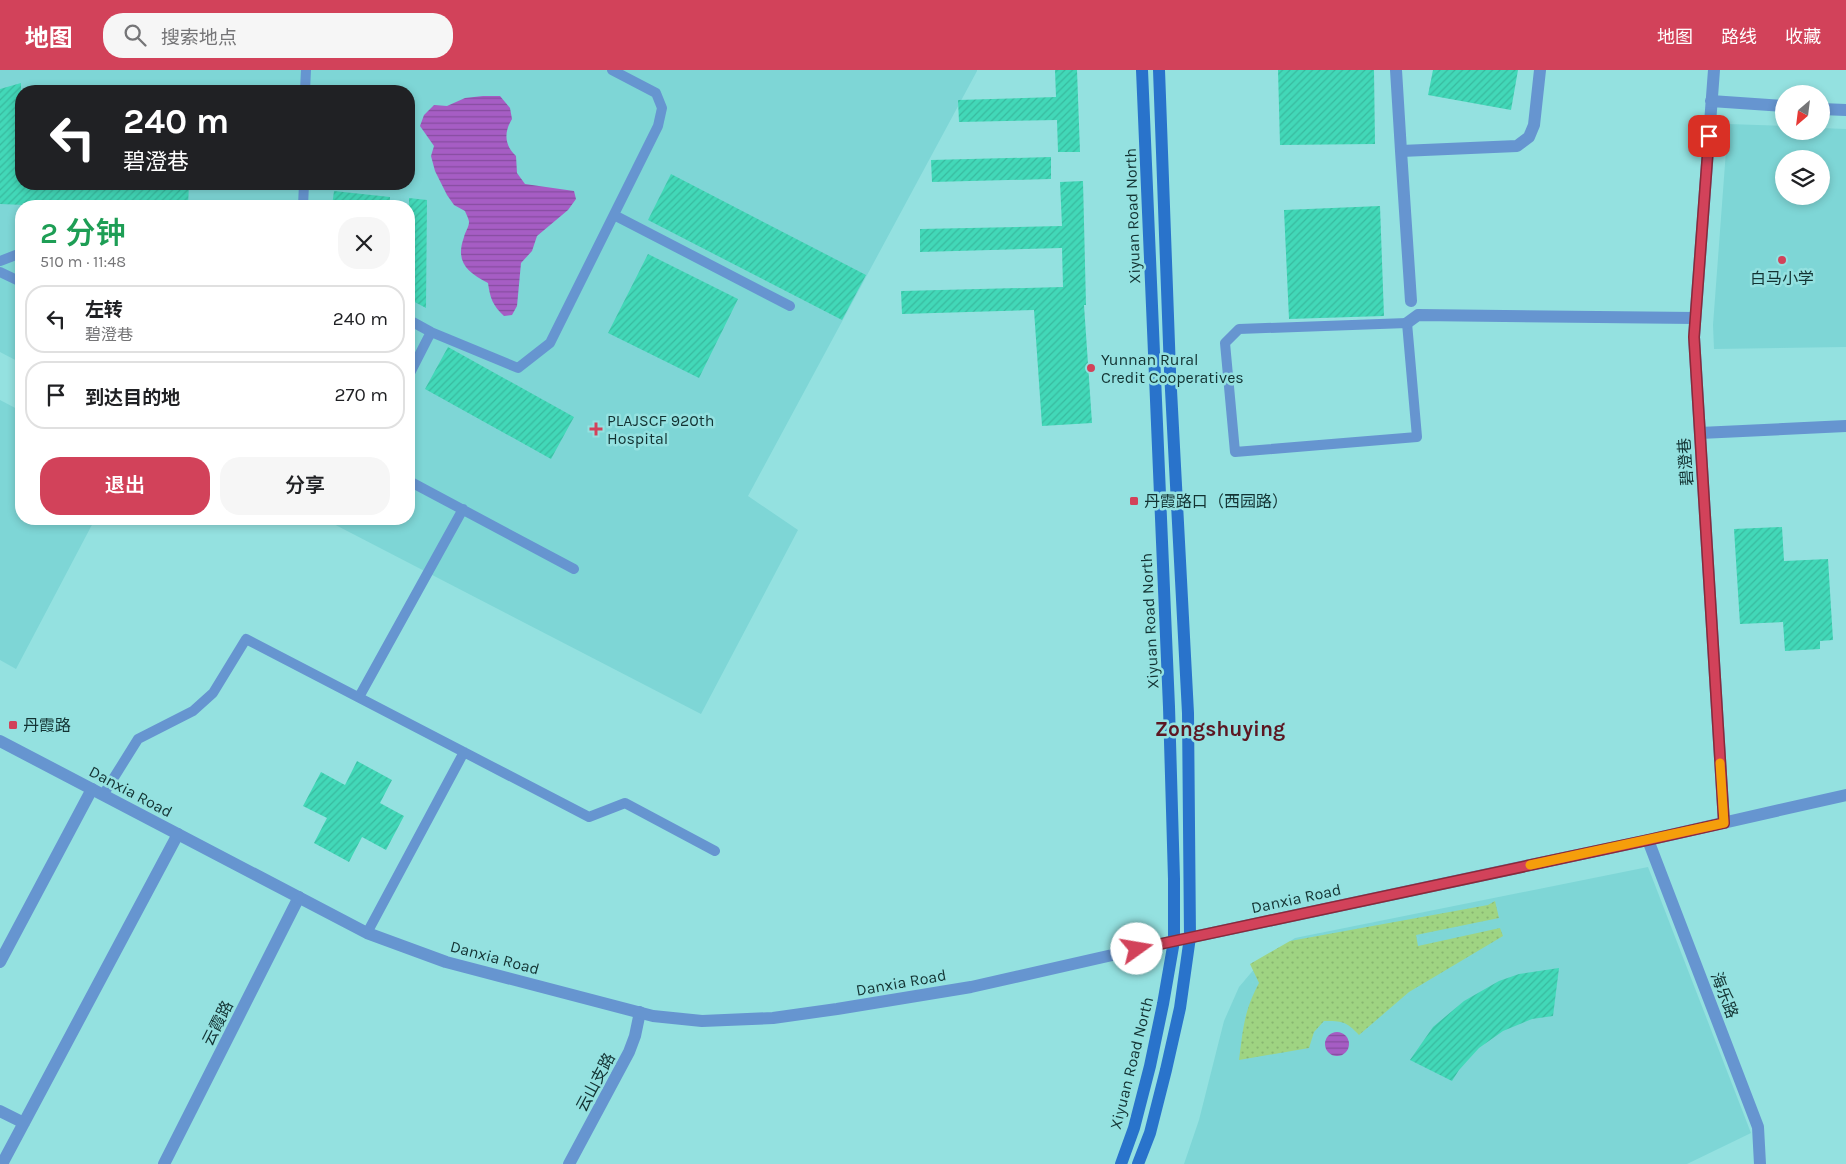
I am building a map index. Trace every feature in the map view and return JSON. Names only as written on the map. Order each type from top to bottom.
[{"type":"main road","name":"Xiyuan Road North","points":[[1121,1164],[1134,1128],[1150,1066],[1164,1004],[1174,941],[1169,707],[1142,70]]},
{"type":"main road","name":"Xiyuan Road North","points":[[1138,1164],[1150,1133],[1166,1070],[1180,1008],[1190,937],[1188,713],[1170,372],[1159,70]]},
{"type":"street","points":[[1396,70],[1411,301]]},
{"type":"street","points":[[1401,151],[1517,146],[1529,137],[1534,126],[1540,70]]},
{"type":"street","name":"碧澄巷","points":[[1714,70],[1694,337],[1724,823]]},
{"type":"street","points":[[1712,101],[1775,105]]},
{"type":"street","points":[[1830,109],[1846,110]]},
{"type":"street","points":[[1407,323],[1418,315],[1695,318]]},
{"type":"street","points":[[1700,433],[1846,426]]},
{"type":"street","name":"Danxia Road","points":[[0,741],[367,933],[446,962],[653,1016],[702,1021],[792,1016],[971,987],[1190,937],[1648,840],[1846,795]]},
{"type":"street","points":[[0,962],[98,792]]},
{"type":"street","points":[[2,1164],[178,834]]},
{"type":"street","name":"海乐路","points":[[1648,840],[1758,1126],[1760,1164]]},
{"type":"street","name":"云霞路","points":[[164,1164],[299,897]]},
{"type":"street","name":"云山支路","points":[[570,1164],[629,1052],[635,1036],[640,1012]]},
{"type":"street","points":[[0,1110],[24,1124]]},
{"type":"lane","points":[[306,70],[306,85]]},
{"type":"lane","points":[[415,323],[518,368],[550,343],[658,126],[662,108],[656,93],[612,70]]},
{"type":"lane","points":[[614,215],[790,306]]},
{"type":"lane","points":[[0,261],[15,255]]},
{"type":"lane","points":[[0,272],[15,279]]},
{"type":"lane","points":[[1407,323],[1417,437],[1235,452],[1225,343],[1239,329],[1407,323]]},
{"type":"lane","points":[[415,364],[432,332]]},
{"type":"lane","points":[[415,484],[574,569]]},
{"type":"lane","points":[[359,697],[463,509]]},
{"type":"lane","points":[[98,792],[138,739],[193,711],[213,692],[246,639],[589,817],[625,803],[715,851]]},
{"type":"lane","points":[[367,933],[464,752]]},
{"type":"shaded area","name":"PLAJSCF 920th Hospital","points":[[0,70],[977,70],[748,496],[798,530],[701,714],[336,525],[415,525],[415,200],[15,200],[15,360],[0,352]]},
{"type":"shaded area","points":[[500,96],[510,108],[512,119],[506,138],[509,147],[516,156],[517,173],[525,184],[574,191],[576,199],[568,210],[537,236],[532,251],[521,263],[517,306],[512,315],[504,316],[497,309],[493,301],[488,283],[474,275],[462,260],[462,246],[469,219],[465,211],[454,205],[447,195],[435,171],[431,156],[434,146],[420,126],[424,115],[434,105],[447,106],[465,98]]},
{"type":"shaded area","name":"白马小学","points":[[1728,124],[1775,126],[1775,140],[1830,140],[1830,128],[1846,129],[1846,347],[1714,349],[1713,325]]},
{"type":"shaded area","points":[[0,400],[15,408],[15,525],[92,525],[16,669],[0,660]]},
{"type":"shaded area","points":[[1648,867],[1751,1133],[1687,1164],[1184,1164],[1199,1120],[1224,1021],[1239,987],[1261,961],[1295,938]]},
{"type":"shaded area","points":[[1337,1032],[1342,1033],[1348,1039],[1348,1049],[1342,1055],[1337,1056],[1332,1055],[1326,1049],[1325,1044],[1326,1039],[1332,1033]]},
{"type":"green space","points":[[1495,901],[1499,918],[1416,935],[1418,946],[1500,928],[1503,936],[1409,992],[1359,1035],[1351,1027],[1343,1023],[1324,1021],[1314,1032],[1309,1048],[1239,1060],[1247,1011],[1259,983],[1250,964],[1290,941],[1488,905]]},
{"type":"building","points":[[1055,70],[1077,70],[1080,152],[1058,152],[1057,120],[959,122],[958,100],[1056,97]]},
{"type":"building","points":[[1278,70],[1374,70],[1375,144],[1280,145]]},
{"type":"building","points":[[1433,70],[1518,70],[1511,110],[1428,95]]},
{"type":"building","points":[[21,83],[21,85],[15,85],[15,190],[189,190],[188,200],[15,200],[15,205],[0,204],[0,89]]},
{"type":"building","points":[[1051,157],[1051,179],[932,182],[931,160]]},
{"type":"building","points":[[671,174],[866,275],[842,320],[648,220]]},
{"type":"building","points":[[1083,181],[1086,305],[1084,305],[1092,423],[1042,426],[1034,310],[902,314],[901,291],[1063,287],[1062,248],[920,252],[920,229],[1062,226],[1060,182]]},
{"type":"building","points":[[334,191],[390,197],[390,200],[333,200]]},
{"type":"building","points":[[409,198],[427,200],[426,308],[415,302],[415,200],[409,200]]},
{"type":"building","points":[[1380,206],[1384,316],[1289,319],[1284,210]]},
{"type":"building","points":[[648,254],[738,299],[699,378],[608,333]]},
{"type":"building","points":[[448,347],[574,417],[551,459],[425,389]]},
{"type":"building","points":[[1782,527],[1784,561],[1828,559],[1833,640],[1820,641],[1820,649],[1785,651],[1783,622],[1740,624],[1734,529]]},
{"type":"building","points":[[357,761],[392,780],[380,803],[404,816],[386,850],[362,837],[349,862],[314,843],[327,818],[303,806],[321,772],[345,785]]},
{"type":"building","points":[[1559,968],[1553,1016],[1532,1019],[1503,1031],[1479,1048],[1459,1070],[1452,1081],[1410,1060],[1433,1027],[1464,1001],[1499,981],[1519,974]]},
{"type":"slow traffic","points":[[1530,865],[1724,823],[1720,763]]},
{"type":"place","name":"白马小学","points":[[1782,260]]},
{"type":"place","name":"Yunnan Rural Credit Cooperatives","points":[[1091,368]]},
{"type":"place","name":"PLAJSCF 920th Hospital","points":[[596,429]]},
{"type":"place","name":"丹霞路口（西园路）","points":[[1134,501]]},
{"type":"place","name":"丹霞路","points":[[13,725]]},
{"type":"district","name":"Zongshuying","points":[[1220,729]]},
{"type":"route","points":[[1137,949],[1724,823],[1694,337],[1709,136]]}]
